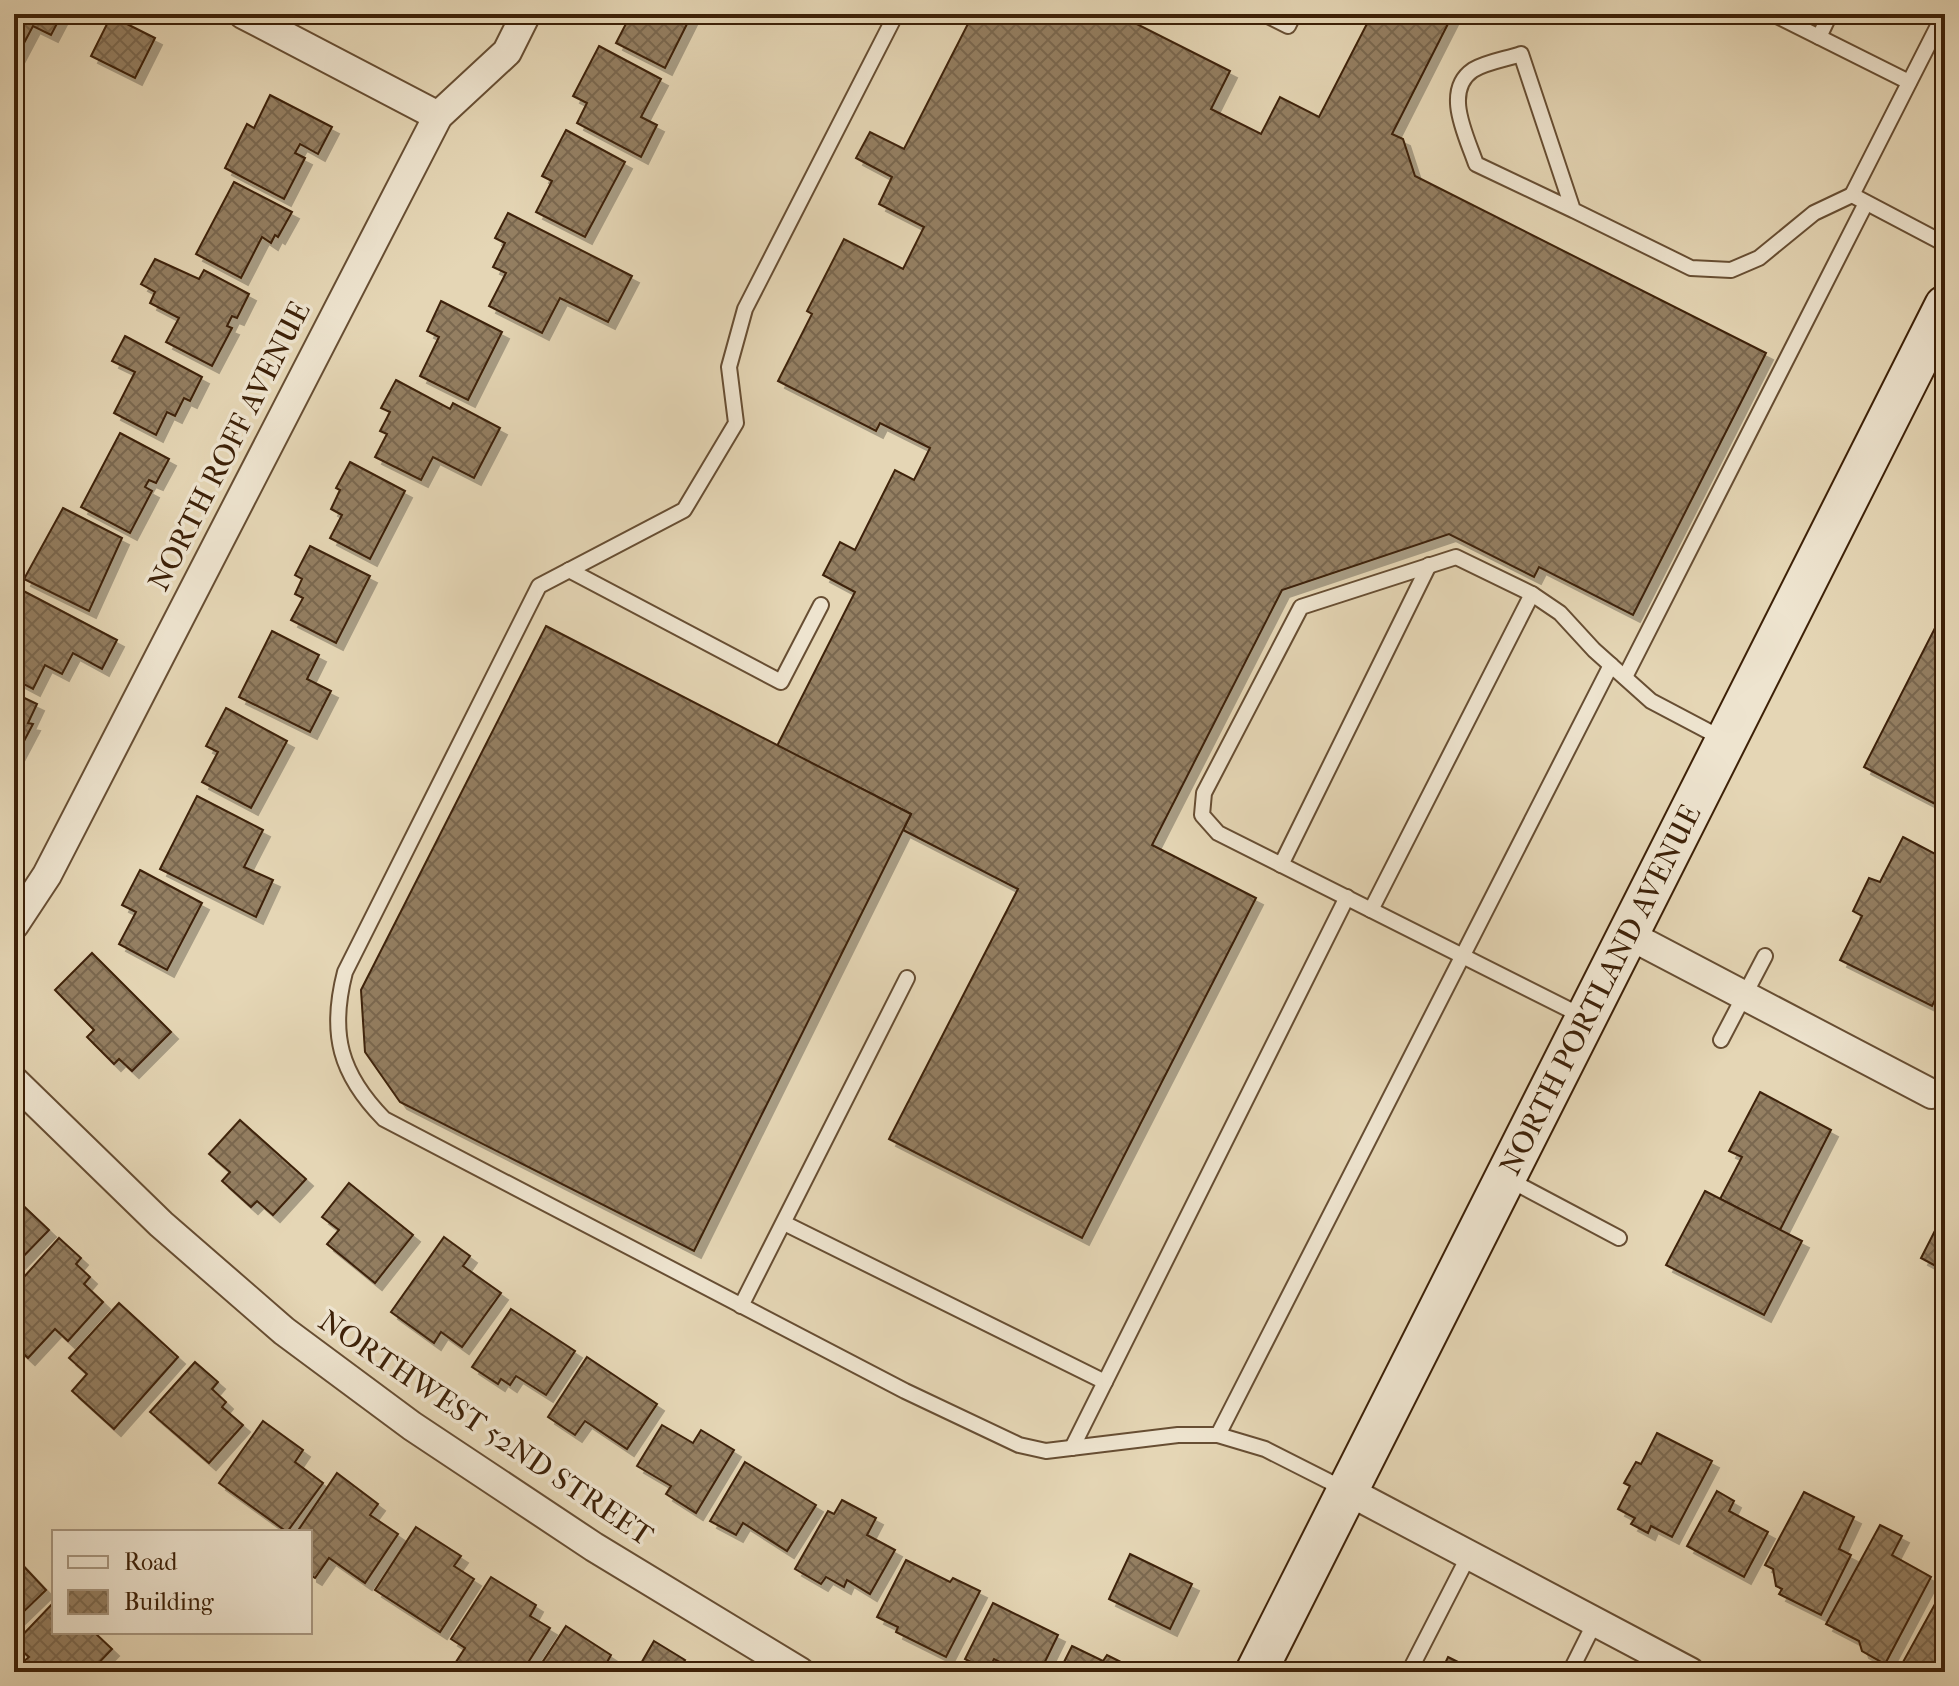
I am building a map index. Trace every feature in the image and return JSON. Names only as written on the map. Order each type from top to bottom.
[{"type":"main road","name":"NORTH PORTLAND AVENUE","points":[[1256,1672],[1943,314]]},
{"type":"street","points":[[243,14],[438,116]]},
{"type":"street","name":"NORTH ROFF AVENUE","points":[[14,925],[47,875],[438,116],[507,52],[526,14]]},
{"type":"street","points":[[1629,935],[1932,1094]]},
{"type":"street","name":"NORTHWEST 52ND STREET","points":[[14,1081],[161,1224],[284,1331],[412,1426],[594,1547],[800,1672]]},
{"type":"street","points":[[1348,1491],[1690,1672]]},
{"type":"lane","points":[[896,14],[745,309],[729,367],[736,423],[684,510],[539,586],[345,972],[336,1005],[345,1068],[359,1093],[384,1119],[741,1306],[1019,1445],[1046,1451],[1178,1435],[1218,1435],[1265,1449],[1348,1491]]},
{"type":"lane","points":[[1264,14],[1288,26],[1294,14]]},
{"type":"lane","points":[[1773,14],[1909,82]]},
{"type":"lane","points":[[1819,37],[1830,14]]},
{"type":"lane","points":[[1573,210],[1521,54],[1474,70],[1461,85],[1457,105],[1476,164],[1691,268],[1731,270],[1759,258],[1814,213],[1852,195],[1944,14]]},
{"type":"lane","points":[[1852,195],[1945,244]]},
{"type":"lane","points":[[1625,677],[1866,203]]},
{"type":"lane","points":[[1587,1018],[1218,833],[1202,815],[1204,793],[1301,607],[1456,557],[1532,594],[1560,613],[1651,701],[1727,741]]},
{"type":"lane","points":[[1281,865],[1429,565]]},
{"type":"lane","points":[[569,570],[781,682],[821,605]]},
{"type":"lane","points":[[1371,910],[1532,594]]},
{"type":"lane","points":[[1218,1435],[1611,665]]},
{"type":"lane","points":[[1072,1448],[1347,897]]},
{"type":"lane","points":[[1721,1040],[1765,956]]},
{"type":"lane","points":[[741,1306],[907,978]]},
{"type":"lane","points":[[1506,1178],[1619,1238]]},
{"type":"lane","points":[[784,1223],[1105,1382]]},
{"type":"lane","points":[[1409,1672],[1469,1555]]},
{"type":"lane","points":[[1570,1672],[1595,1622]]},
{"type":"building","points":[[14,14],[62,14],[51,35],[33,26],[14,62]]},
{"type":"building","points":[[631,14],[692,14],[665,68],[616,43]]},
{"type":"building","points":[[973,14],[1117,14],[1230,71],[1211,109],[1261,134],[1280,97],[1319,117],[1372,14],[1453,14],[1392,134],[1403,139],[1415,176],[1766,353],[1633,615],[1539,567],[1534,577],[1449,534],[1282,590],[1152,845],[1256,898],[1082,1238],[889,1139],[1018,889],[903,830],[911,814],[777,746],[855,592],[823,575],[840,542],[855,550],[895,470],[914,480],[930,448],[880,423],[876,431],[778,381],[812,314],[807,311],[844,239],[903,269],[924,227],[879,204],[892,177],[856,158],[870,132],[904,149]]},
{"type":"building","points":[[111,16],[155,38],[135,78],[91,56]]},
{"type":"building","points":[[599,46],[661,79],[641,117],[657,125],[641,157],[577,123],[587,103],[573,96]]},
{"type":"building","points":[[270,95],[332,127],[318,154],[300,144],[295,153],[305,158],[284,199],[225,168],[247,124],[254,128]]},
{"type":"building","points":[[566,130],[625,162],[585,237],[536,212],[552,181],[542,176]]},
{"type":"building","points":[[234,182],[292,212],[278,237],[275,235],[271,243],[262,237],[241,278],[196,254]]},
{"type":"building","points":[[508,213],[632,276],[608,322],[560,298],[542,333],[489,306],[506,273],[493,267],[505,243],[495,238]]},
{"type":"building","points":[[155,259],[199,279],[204,270],[249,294],[237,318],[232,316],[227,326],[232,328],[212,366],[166,342],[179,318],[150,303],[155,292],[141,284]]},
{"type":"building","points":[[441,301],[502,332],[468,400],[420,376],[439,337],[427,331]]},
{"type":"building","points":[[125,336],[202,377],[190,401],[184,398],[175,416],[167,412],[156,435],[114,413],[135,372],[112,361]]},
{"type":"building","points":[[396,380],[450,409],[453,403],[500,428],[474,478],[433,457],[421,480],[375,457],[387,434],[380,431],[390,412],[381,408]]},
{"type":"building","points":[[120,433],[169,459],[156,483],[149,480],[145,487],[152,491],[130,533],[81,507]]},
{"type":"building","points":[[350,462],[405,491],[370,559],[330,538],[342,515],[331,509],[340,490],[336,488]]},
{"type":"building","points":[[63,508],[122,538],[89,611],[24,579]]},
{"type":"building","points":[[310,546],[370,576],[336,643],[291,620],[303,598],[295,594],[302,579],[295,575]]},
{"type":"building","points":[[14,586],[117,640],[102,669],[73,653],[62,674],[45,665],[33,689],[14,679]]},
{"type":"building","points":[[546,626],[911,814],[694,1251],[400,1102],[365,1052],[361,990]]},
{"type":"building","points":[[1936,626],[1945,630],[1945,809],[1864,767]]},
{"type":"building","points":[[272,631],[319,655],[307,679],[331,691],[310,732],[239,697]]},
{"type":"building","points":[[14,693],[37,704],[28,723],[33,724],[14,760]]},
{"type":"building","points":[[226,708],[287,741],[251,808],[202,782],[218,752],[206,746]]},
{"type":"building","points":[[197,796],[263,830],[244,867],[273,880],[256,917],[160,869]]},
{"type":"building","points":[[1903,837],[1945,859],[1945,980],[1932,1006],[1840,960],[1862,916],[1853,911],[1869,878],[1880,882]]},
{"type":"building","points":[[140,870],[202,903],[167,970],[119,944],[136,912],[122,905]]},
{"type":"building","points":[[92,953],[171,1032],[132,1071],[119,1059],[114,1064],[87,1037],[94,1030],[55,990]]},
{"type":"building","points":[[1760,1092],[1831,1130],[1780,1230],[1720,1199],[1742,1157],[1729,1151]]},
{"type":"building","points":[[240,1120],[306,1179],[273,1215],[257,1201],[251,1207],[222,1181],[230,1172],[209,1154]]},
{"type":"building","points":[[349,1183],[413,1235],[375,1283],[327,1244],[339,1230],[322,1217]]},
{"type":"building","points":[[1705,1191],[1802,1241],[1764,1315],[1666,1265]]},
{"type":"building","points":[[14,1197],[49,1230],[14,1266]]},
{"type":"building","points":[[1945,1211],[1945,1271],[1921,1258]]},
{"type":"building","points":[[444,1237],[470,1256],[463,1266],[501,1293],[462,1347],[441,1332],[434,1343],[391,1312]]},
{"type":"building","points":[[59,1238],[81,1258],[76,1264],[90,1277],[84,1284],[103,1302],[68,1341],[55,1329],[28,1358],[14,1345],[14,1288]]},
{"type":"building","points":[[119,1303],[178,1357],[114,1429],[72,1391],[87,1374],[69,1358]]},
{"type":"building","points":[[511,1309],[575,1351],[546,1395],[516,1376],[510,1385],[501,1379],[498,1384],[472,1367]]},
{"type":"building","points":[[587,1357],[657,1404],[627,1449],[585,1421],[575,1435],[548,1417]]},
{"type":"building","points":[[195,1362],[218,1382],[212,1389],[226,1402],[222,1407],[243,1425],[209,1463],[150,1412]]},
{"type":"building","points":[[263,1421],[303,1450],[295,1462],[323,1483],[288,1530],[284,1530],[219,1483]]},
{"type":"building","points":[[662,1425],[693,1443],[701,1430],[734,1450],[696,1513],[666,1494],[671,1486],[637,1466]]},
{"type":"building","points":[[1657,1433],[1712,1461],[1672,1537],[1651,1526],[1648,1533],[1631,1524],[1635,1518],[1618,1509],[1630,1486],[1624,1483],[1636,1462],[1641,1464]]},
{"type":"building","points":[[745,1462],[816,1505],[787,1551],[743,1523],[736,1535],[710,1521]]},
{"type":"building","points":[[337,1473],[378,1504],[370,1515],[398,1534],[365,1583],[329,1558],[315,1578],[312,1576],[312,1530],[298,1530]]},
{"type":"building","points":[[1717,1491],[1734,1501],[1729,1511],[1768,1532],[1744,1577],[1687,1546]]},
{"type":"building","points":[[1804,1492],[1854,1517],[1839,1549],[1851,1555],[1821,1615],[1779,1594],[1782,1589],[1776,1586],[1773,1569],[1765,1565]]},
{"type":"building","points":[[842,1500],[876,1518],[867,1535],[895,1550],[870,1594],[847,1580],[844,1587],[826,1577],[821,1584],[795,1569],[828,1511],[834,1514]]},
{"type":"building","points":[[1880,1525],[1902,1536],[1892,1555],[1931,1577],[1885,1664],[1862,1651],[1859,1641],[1826,1624]]},
{"type":"building","points":[[416,1527],[461,1556],[454,1566],[474,1579],[440,1632],[375,1590]]},
{"type":"building","points":[[1130,1554],[1192,1584],[1170,1629],[1109,1599]]},
{"type":"building","points":[[14,1556],[46,1590],[14,1621]]},
{"type":"building","points":[[906,1560],[950,1582],[953,1578],[980,1591],[946,1657],[896,1632],[898,1627],[877,1617]]},
{"type":"building","points":[[491,1577],[536,1605],[530,1616],[550,1628],[522,1672],[465,1672],[454,1665],[465,1648],[451,1639]]},
{"type":"building","points":[[1945,1586],[1945,1672],[1921,1672],[1903,1662]]},
{"type":"building","points":[[993,1603],[1058,1635],[1040,1672],[1020,1672],[994,1659],[988,1671],[965,1659]]},
{"type":"building","points":[[52,1604],[52,1634],[96,1634],[112,1649],[90,1672],[35,1672],[24,1661],[29,1657],[14,1644]]},
{"type":"building","points":[[566,1626],[611,1655],[606,1664],[618,1672],[536,1672]]},
{"type":"building","points":[[654,1641],[685,1660],[677,1672],[636,1672]]},
{"type":"building","points":[[1072,1646],[1103,1661],[1107,1655],[1141,1672],[1059,1672]]},
{"type":"building","points":[[1448,1657],[1478,1672],[1441,1672]]}]
